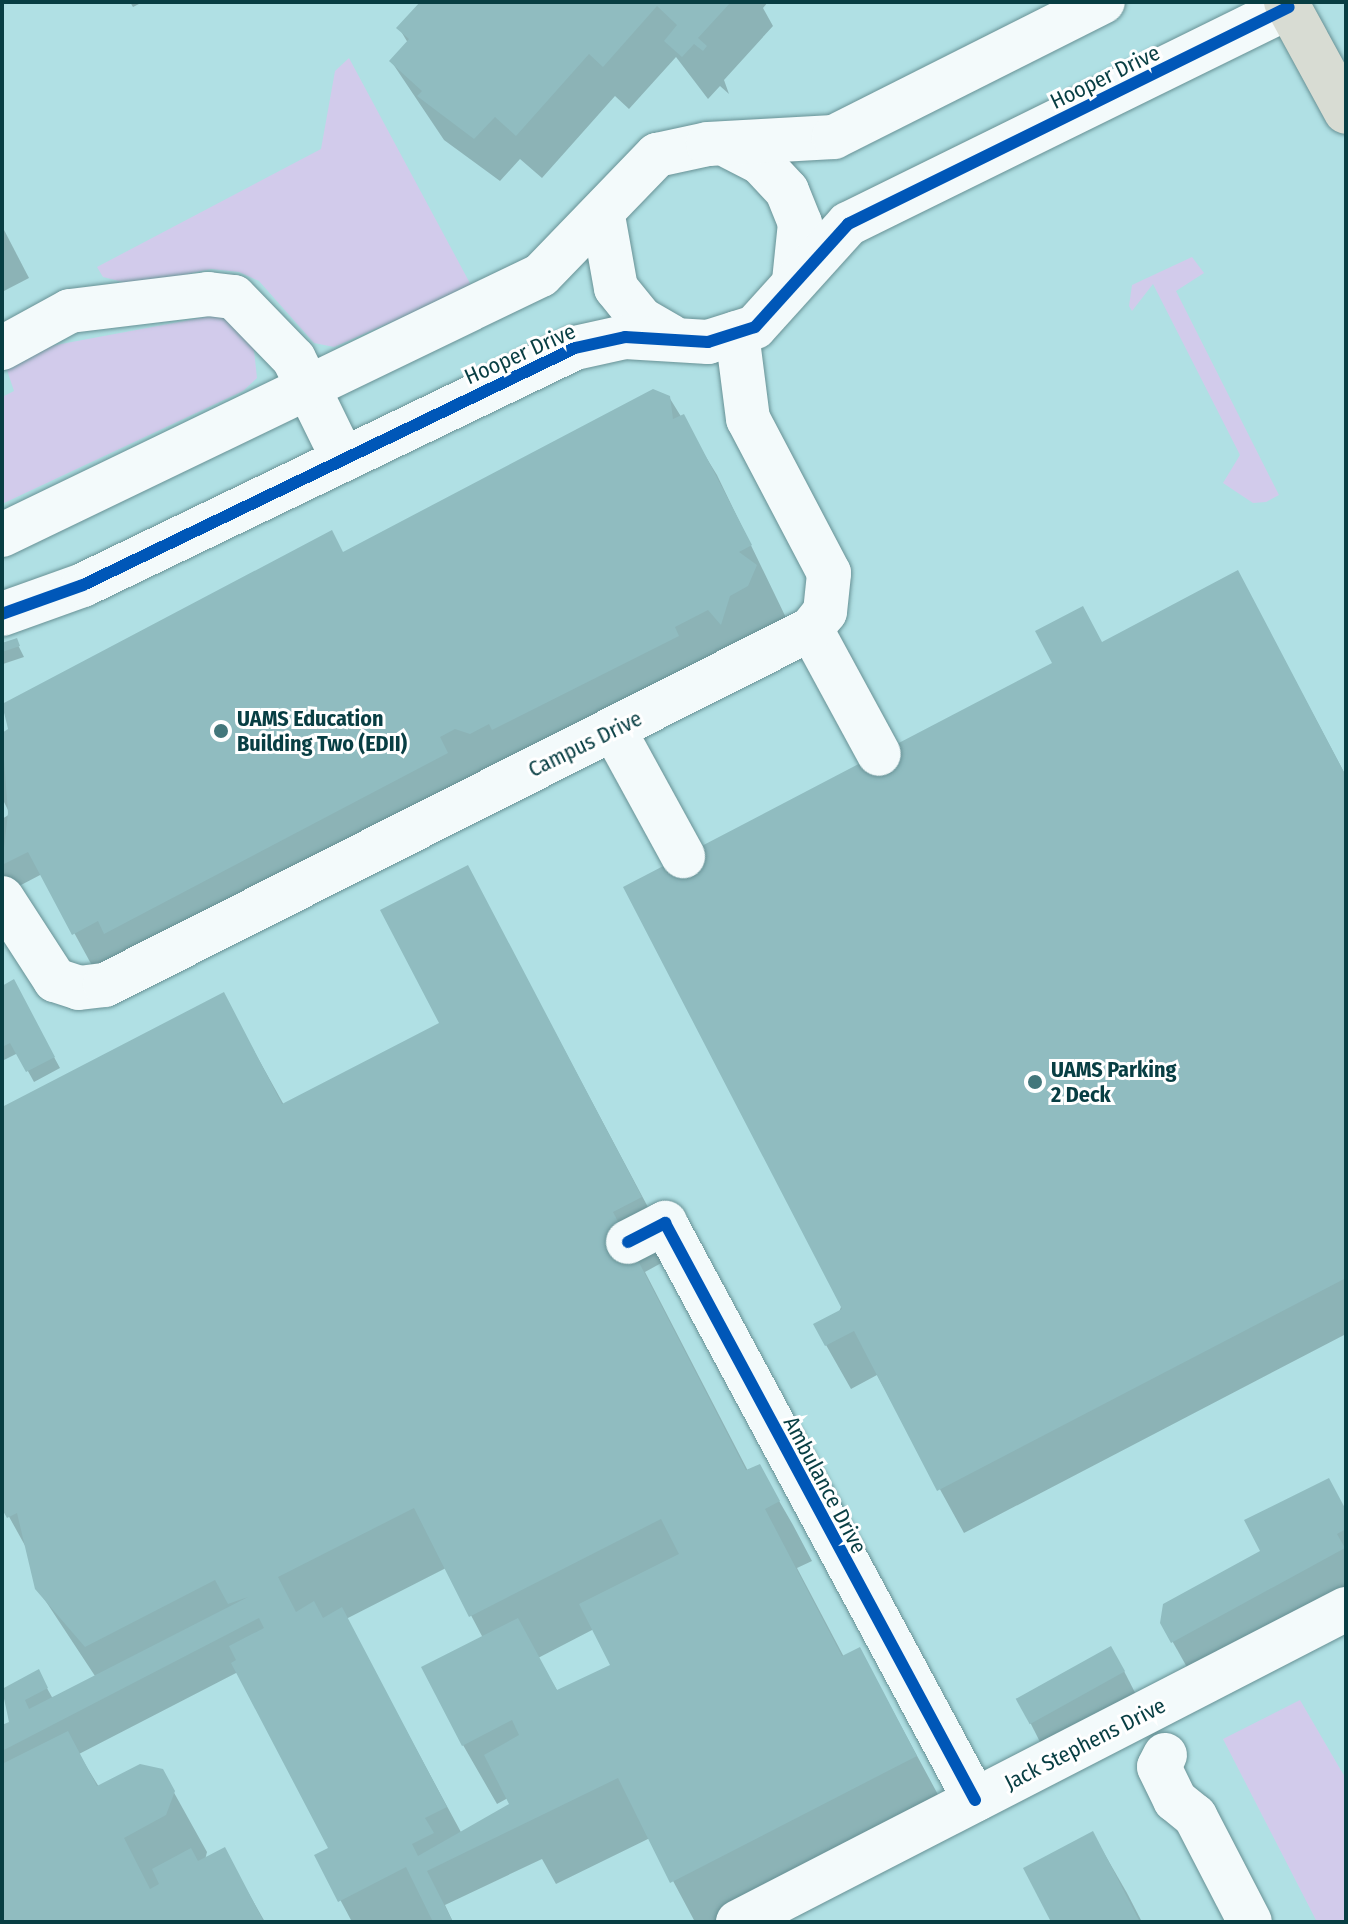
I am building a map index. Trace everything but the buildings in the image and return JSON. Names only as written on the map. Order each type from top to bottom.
[{"type":"main road","points":[[1288,5],[1346,112]]},
{"type":"street","points":[[2,535],[541,275],[603,216],[630,176],[657,155],[834,137],[1103,2]]},
{"type":"street","name":"Hooper Drive","points":[[2,614],[83,585],[575,348],[670,336],[708,342],[755,327],[848,224],[1288,5]]},
{"type":"street","points":[[730,147],[761,163],[787,191],[802,248],[794,281]]},
{"type":"street","name":"Hooper Drive","points":[[603,216],[616,288],[641,319],[670,336]]},
{"type":"street","points":[[2,348],[70,311],[208,294],[234,297],[257,314],[309,385],[343,459]]},
{"type":"street","points":[[737,333],[748,419],[829,573],[820,646],[879,754]]},
{"type":"street","name":"Campus Drive","points":[[2,898],[38,963],[67,986],[105,985],[624,747],[820,646]]},
{"type":"street","points":[[624,747],[683,856]]},
{"type":"street","name":"Ambulance Drive","points":[[628,1242],[665,1223],[975,1800]]},
{"type":"street","name":"Jack Stephens Drive","points":[[738,1922],[1346,1609]]},
{"type":"street","points":[[1144,1714],[1165,1755],[1179,1756],[1200,1795],[1195,1816],[1250,1922]]},
{"type":"shaded area","points":[[349,58],[472,287],[334,347],[314,343],[259,281],[239,272],[211,269],[135,285],[103,277],[97,267],[321,149],[335,71]]},
{"type":"shaded area","points":[[1192,257],[1204,273],[1176,291],[1279,495],[1266,502],[1253,503],[1223,483],[1240,455],[1153,284],[1132,311],[1129,306],[1132,285]]},
{"type":"shaded area","points":[[211,316],[226,317],[253,341],[257,378],[243,391],[2,504],[2,397],[14,391],[2,355]]},
{"type":"shaded area","points":[[1300,1700],[1346,1779],[1346,1922],[1317,1922],[1223,1739]]},
{"type":"cycle path","points":[[2,614],[83,585],[575,348],[625,337],[708,342],[755,327],[848,224],[1289,7]]},
{"type":"cycle path","points":[[628,1242],[665,1223],[975,1800]]},
{"type":"place","name":"UAMS Education Building Two (EDII)","points":[[221,731]]},
{"type":"place","name":"UAMS Parking 2 Deck","points":[[1035,1082]]}]
